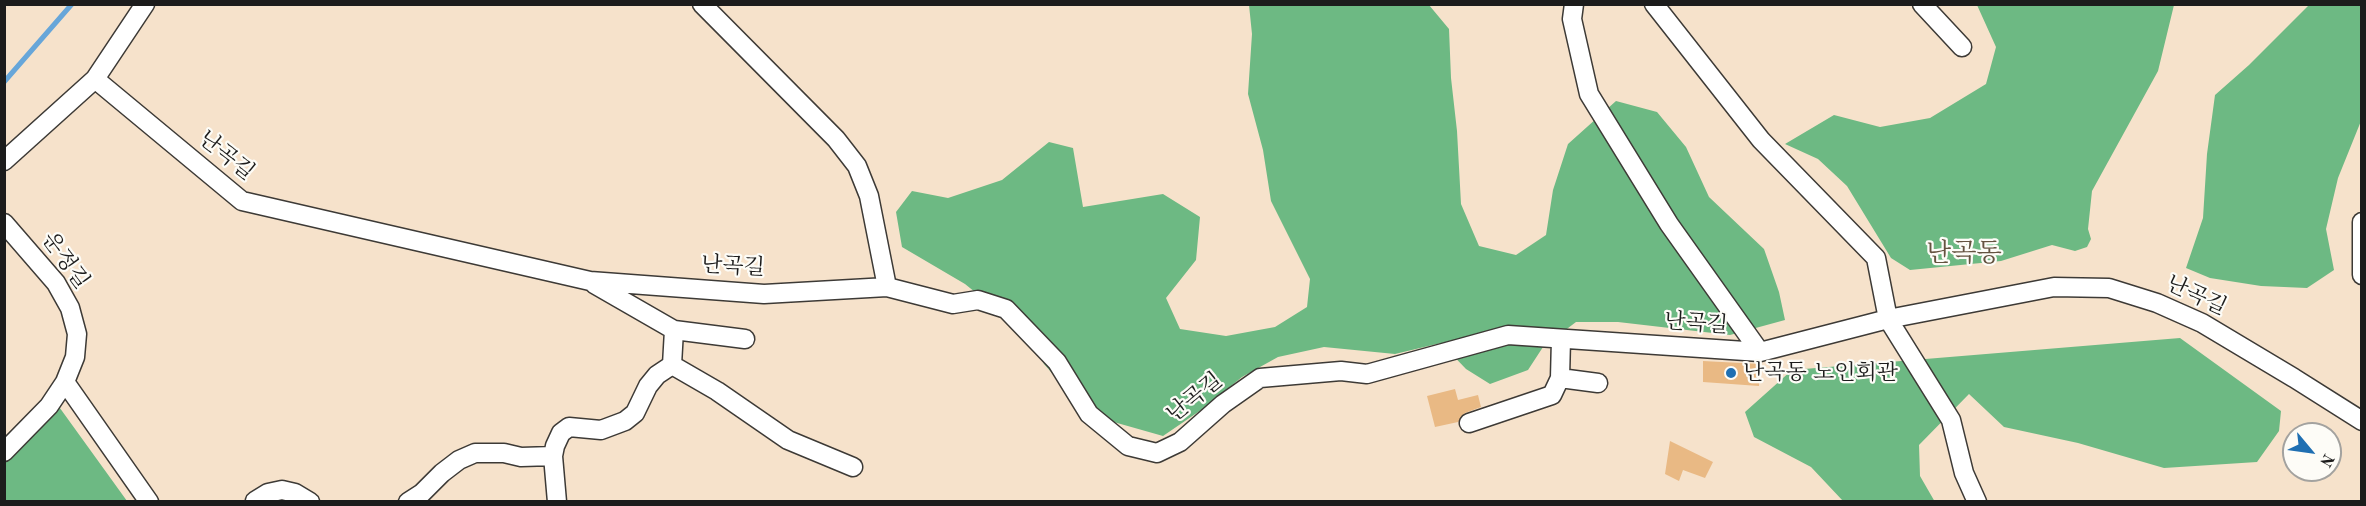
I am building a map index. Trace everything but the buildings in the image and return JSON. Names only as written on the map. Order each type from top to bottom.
[{"type":"street","points":[[4,160],[95,79],[145,4]]},
{"type":"street","points":[[702,4],[836,139],[857,166],[869,196],[887,287]]},
{"type":"street","points":[[1574,4],[1572,20],[1588,94],[1670,224],[1760,352]]},
{"type":"street","points":[[1654,4],[1761,140],[1876,258],[1888,319],[1951,420],[1964,473],[1977,501]]},
{"type":"street","points":[[1922,4],[1962,47]]},
{"type":"street","name":"난곡길","points":[[95,79],[242,201],[590,281],[764,294],[887,287],[953,304],[978,300],[1006,309],[1058,362],[1089,414],[1128,446],[1157,453],[1180,442],[1223,404],[1260,378],[1341,371],[1367,374],[1508,335],[1760,352],[1888,319],[2054,287],[2109,288],[2157,303],[2202,323],[2361,421]]},
{"type":"street","points":[[2361,222],[2361,275]]},
{"type":"street","name":"운정길","points":[[4,223],[56,283],[70,308],[77,334],[75,357],[65,381],[49,406],[4,452]]},
{"type":"street","points":[[590,281],[674,330],[745,339]]},
{"type":"street","points":[[672,364],[674,330]]},
{"type":"street","points":[[1469,423],[1552,396],[1560,378],[1561,339]]},
{"type":"street","points":[[557,501],[553,456],[561,433],[569,427],[601,430],[625,421],[635,413],[648,386],[657,375],[672,364]]},
{"type":"street","points":[[672,364],[717,391],[788,440],[853,467]]},
{"type":"street","points":[[1560,378],[1598,383]]},
{"type":"street","points":[[65,381],[149,501]]},
{"type":"street","points":[[408,501],[422,493],[441,473],[459,460],[475,453],[528,457],[553,456]]},
{"type":"street","points":[[255,501],[268,493],[282,490],[295,493],[310,501]]},
{"type":"green space","points":[[1249,5],[1429,5],[1449,29],[1461,204],[1479,246],[1516,255],[1546,235],[1553,190],[1568,144],[1616,101],[1657,112],[1686,147],[1709,197],[1764,249],[1779,292],[1785,320],[1730,335],[1618,322],[1576,322],[1543,347],[1528,370],[1490,384],[1466,369],[1441,343],[1395,354],[1324,347],[1278,357],[1242,377],[1204,408],[1163,436],[1089,415],[1044,364],[1027,334],[965,284],[902,247],[896,212],[912,191],[948,198],[1002,180],[1049,142],[1073,148],[1083,207],[1163,194],[1200,217],[1196,260],[1166,298],[1180,329],[1226,336],[1275,327],[1307,307],[1310,279],[1271,201],[1263,150],[1248,94],[1252,34]]},
{"type":"green space","points":[[1977,5],[2174,5],[2158,71],[2092,191],[2088,229],[2091,239],[2087,247],[2075,251],[2052,245],[2001,261],[1910,270],[1891,258],[1847,186],[1818,159],[1785,144],[1834,115],[1880,127],[1930,118],[1986,84],[1996,47]]},
{"type":"green space","points":[[2309,5],[2361,5],[2361,121],[2338,178],[2326,229],[2334,270],[2307,288],[2261,286],[2210,278],[2186,268],[2203,218],[2207,154],[2215,95],[2249,65]]},
{"type":"green space","points":[[2180,338],[2281,411],[2279,431],[2257,462],[2164,468],[2078,443],[2004,427],[1969,394],[1919,445],[1920,476],[1935,502],[1843,501],[1811,467],[1754,437],[1745,412],[1792,370]]},
{"type":"green space","points":[[57,404],[127,501],[5,502],[5,456]]},
{"type":"waterway","points":[[4,82],[72,4]]},
{"type":"place","name":"난곡동 노인회관","points":[[1731,373]]},
{"type":"district","name":"난곡동","points":[[1964,254]]}]
